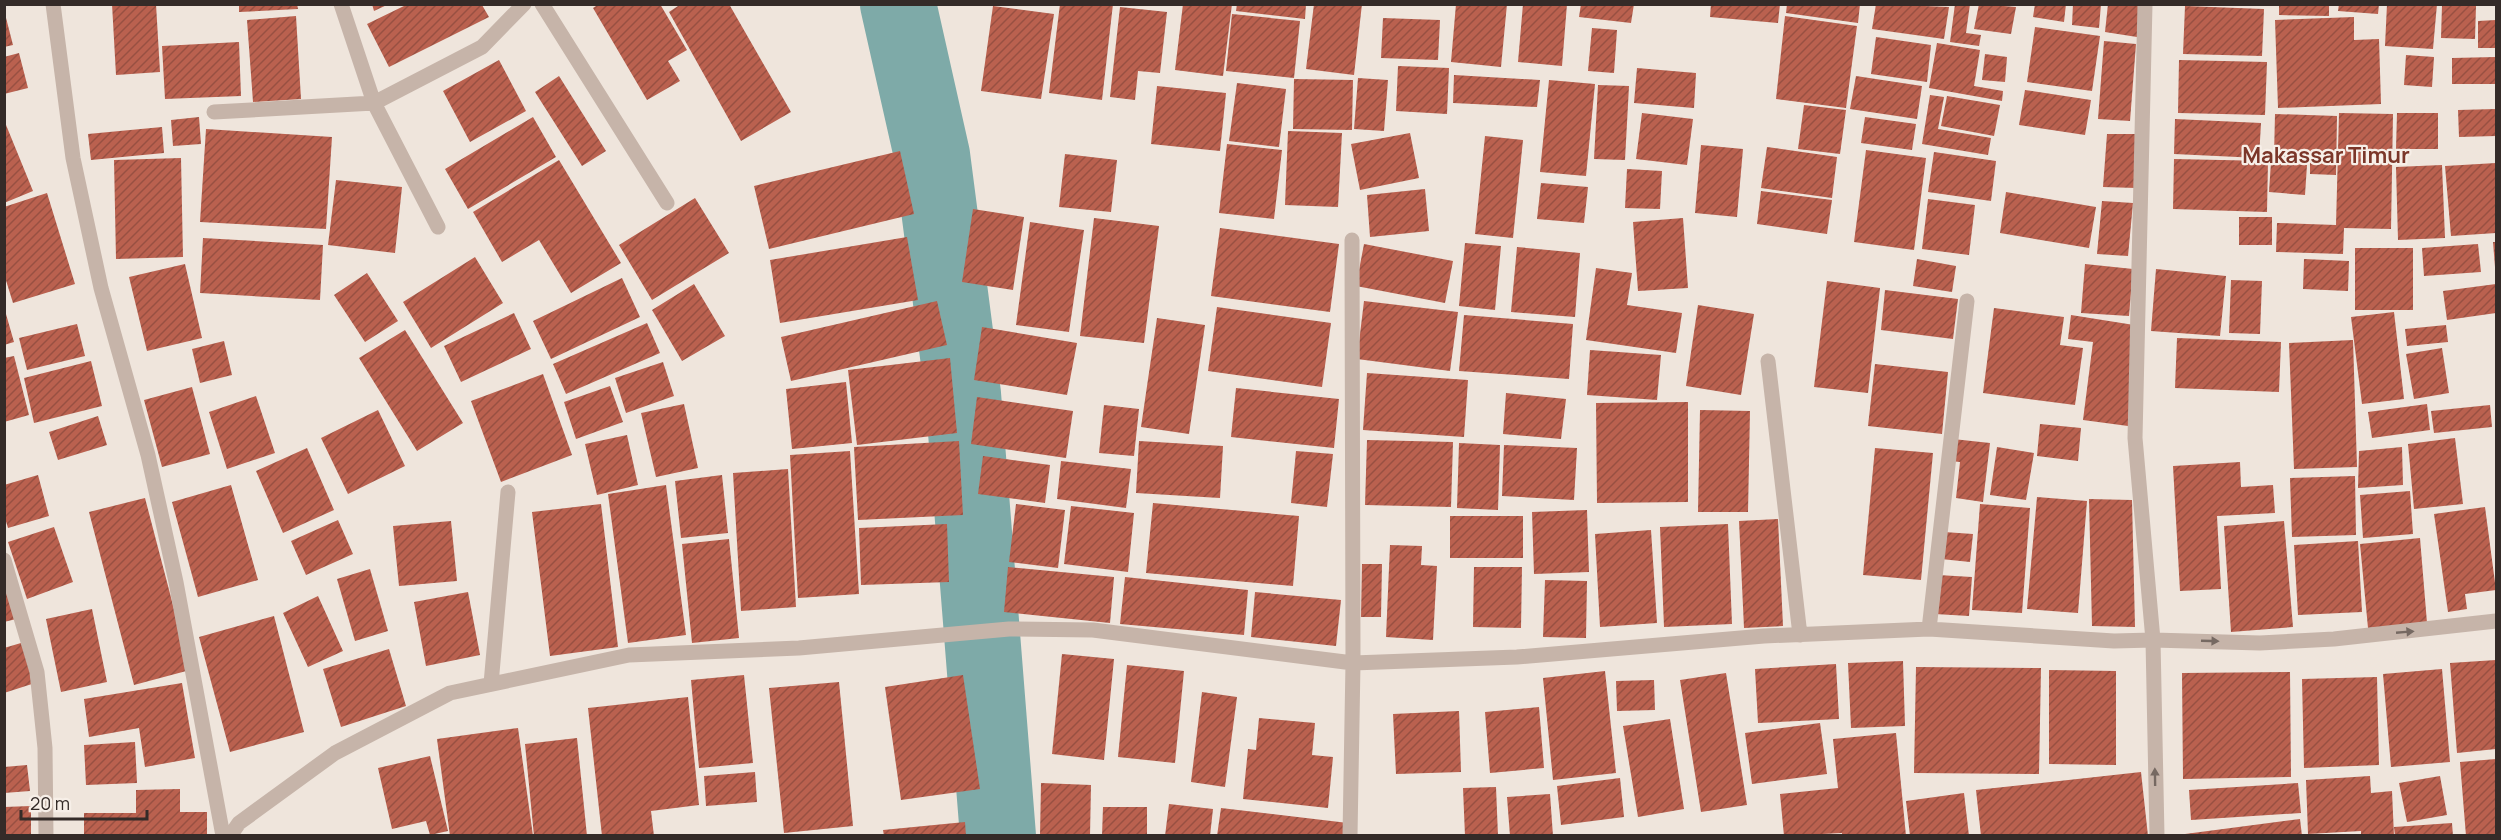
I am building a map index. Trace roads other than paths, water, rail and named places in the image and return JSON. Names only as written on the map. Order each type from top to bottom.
[{"type":"street","points":[[53,4],[72,158],[101,288],[150,466],[178,593],[223,836]]},
{"type":"street","points":[[341,4],[374,103],[438,227]]},
{"type":"street","points":[[214,112],[374,103],[482,47],[524,4]]},
{"type":"street","points":[[542,4],[667,203]]},
{"type":"street","points":[[2145,4],[2135,438],[2152,640],[2157,836]]},
{"type":"street","points":[[1350,836],[1353,663],[1352,240]]},
{"type":"street","points":[[1929,629],[1967,302]]},
{"type":"street","points":[[1768,361],[1800,635]]},
{"type":"street","points":[[491,684],[507,492]]},
{"type":"street","points":[[4,560],[37,672],[45,748],[46,836]]},
{"type":"street","points":[[230,836],[239,823],[335,753],[450,693],[629,656],[799,648],[1009,629],[1093,630],[1353,663],[1517,657],[1800,635],[1929,629],[2114,641],[2260,643],[2334,639],[2496,621]]},
{"type":"waterway","points":[[898,4],[932,155],[963,394],[998,836]]},
{"type":"district","name":"Makassar Timur","points":[[2326,155]]}]
